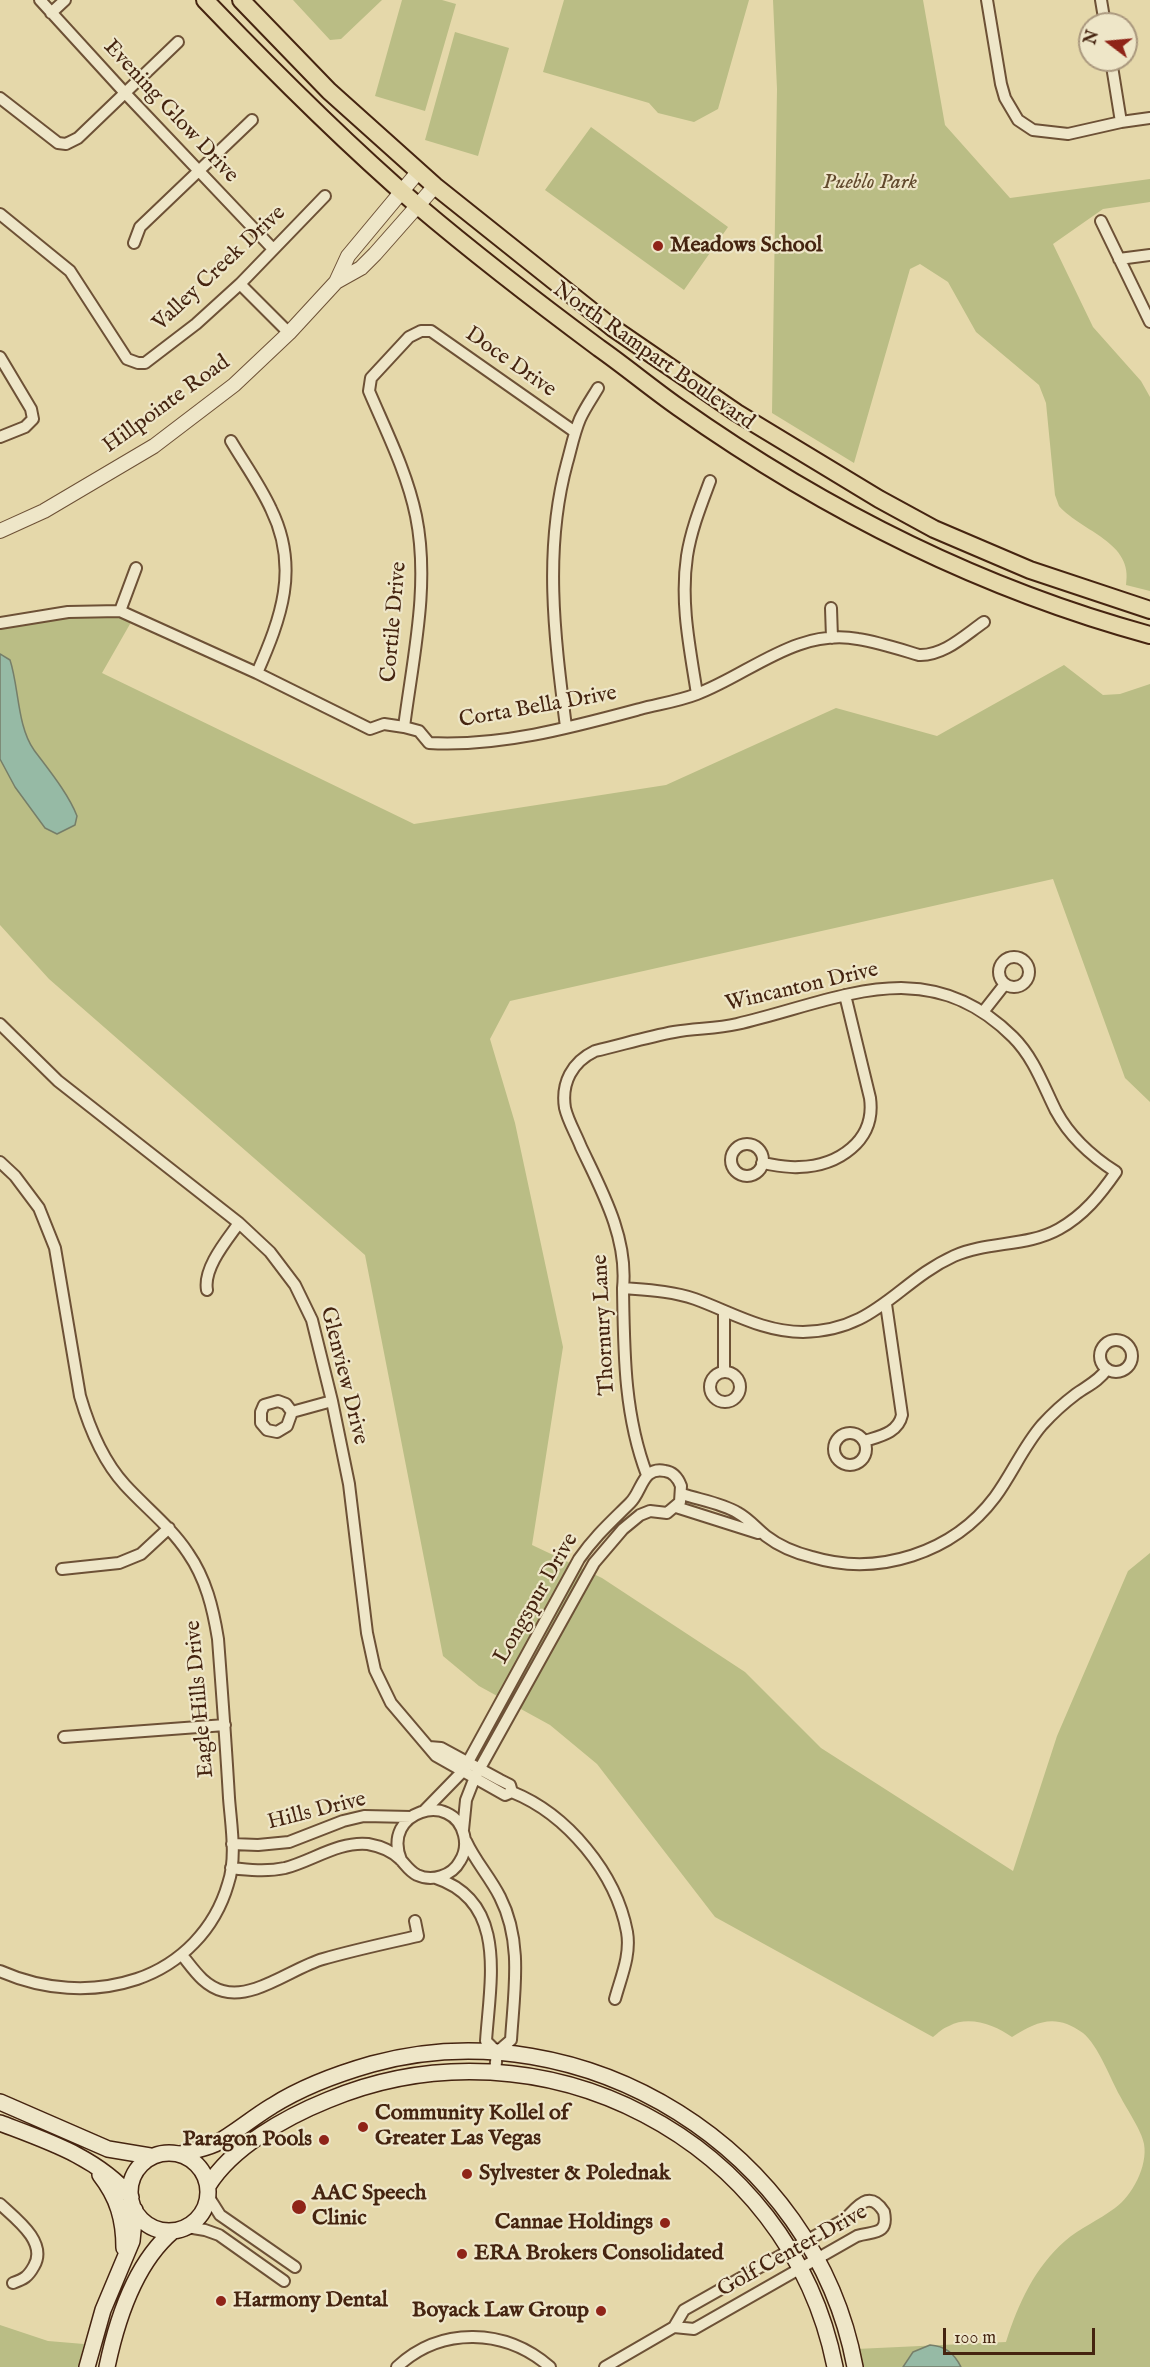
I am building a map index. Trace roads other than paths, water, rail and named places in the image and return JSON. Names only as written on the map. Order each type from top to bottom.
[{"type":"main road","name":"North Rampart Boulevard","points":[[205,0],[265,62],[418,205],[501,274],[680,408],[772,468],[866,522],[923,551],[1022,593],[1150,635]]},
{"type":"main road","name":"North Rampart Boulevard","points":[[242,0],[329,91],[418,172],[613,328],[776,437],[934,529],[978,549],[1144,609]]},
{"type":"main road","points":[[923,551],[934,529]]},
{"type":"main road","points":[[0,2102],[108,2149],[150,2157],[165,2152],[180,2154],[214,2144],[288,2097],[354,2069],[418,2055],[497,2052],[543,2058],[596,2072],[647,2093],[678,2111],[726,2146],[757,2175],[782,2205],[817,2260],[839,2308],[855,2367]]},
{"type":"main road","points":[[107,2367],[120,2321],[134,2285],[151,2253],[200,2216],[208,2191],[226,2163],[261,2136],[294,2116],[338,2096],[412,2075],[464,2071],[534,2076],[573,2085],[626,2104],[687,2140],[727,2172],[753,2200],[789,2250],[801,2269],[822,2318],[835,2367]]},
{"type":"main road","points":[[0,2123],[64,2148],[91,2163],[117,2181],[149,2225],[180,2229]]},
{"type":"main road","points":[[180,2154],[200,2167],[208,2191]]},
{"type":"main road","points":[[87,2367],[98,2325],[132,2241],[134,2175],[150,2157]]},
{"type":"main road","points":[[91,2163],[109,2187],[120,2209],[124,2230],[124,2261]]},
{"type":"street","name":"Evening Glow Drive","points":[[40,0],[124,93],[273,249]]},
{"type":"street","points":[[51,13],[65,0]]},
{"type":"street","points":[[987,0],[1001,84],[1005,98],[1018,120],[1033,130],[1068,135],[1121,122],[1150,118]]},
{"type":"street","points":[[0,98],[58,142],[66,144],[78,138],[178,42]]},
{"type":"street","points":[[1113,72],[1121,122]]},
{"type":"street","points":[[134,243],[140,227],[252,120]]},
{"type":"street","name":"Hillpointe Road","points":[[336,282],[348,255],[418,172]]},
{"type":"street","name":"Hillpointe Road","points":[[0,531],[71,496],[154,446],[234,386],[289,333],[336,282],[361,268],[435,186]]},
{"type":"street","name":"Valley Creek Drive","points":[[0,214],[70,271],[127,359],[145,363],[196,324],[240,284],[325,196]]},
{"type":"street","points":[[1101,221],[1150,322]]},
{"type":"street","points":[[1119,259],[1150,255]]},
{"type":"street","points":[[240,284],[289,333]]},
{"type":"street","name":"Doce Drive","points":[[369,386],[371,378],[409,337],[421,331],[431,331],[575,432]]},
{"type":"street","points":[[0,357],[32,409],[33,419],[25,427],[0,437]]},
{"type":"street","name":"Cortile Drive","points":[[369,386],[369,391],[405,476],[416,515],[421,550],[422,590],[404,727]]},
{"type":"street","points":[[566,728],[554,629],[552,556],[561,484],[575,432],[580,418],[598,388]]},
{"type":"street","points":[[231,441],[272,509],[286,557],[286,584],[282,610],[257,673]]},
{"type":"street","points":[[697,694],[685,614],[685,578],[696,519],[710,481]]},
{"type":"street","points":[[120,611],[136,568]]},
{"type":"street","points":[[831,608],[832,638]]},
{"type":"street","points":[[0,623],[68,612],[120,611],[257,673],[370,729],[384,724],[404,727]]},
{"type":"street","name":"Corta Bella Drive","points":[[404,727],[419,730],[429,743],[448,744],[487,741],[566,728],[697,694],[791,646],[811,640],[856,638],[929,655],[942,651],[984,622]]},
{"type":"street","points":[[983,1012],[1005,984]]},
{"type":"street","name":"Wincanton Drive","points":[[570,1074],[580,1060],[595,1051],[672,1032],[733,1025],[879,988],[917,988],[953,997],[983,1012],[1002,1026],[1027,1054],[1056,1110],[1075,1139],[1088,1152],[1116,1172],[1082,1214],[1057,1230],[1029,1241],[977,1248],[953,1256],[886,1304]]},
{"type":"street","points":[[762,1163],[797,1168],[818,1165],[847,1152],[860,1142],[866,1132],[871,1115],[870,1098],[845,995]]},
{"type":"street","name":"Glenview Drive","points":[[0,1024],[58,1081],[239,1223],[270,1252],[295,1285],[312,1320],[332,1401],[349,1484],[367,1633],[375,1670],[391,1703],[429,1747],[441,1748],[478,1773],[510,1785],[513,1792],[526,1798],[572,1831],[610,1880],[627,1932],[627,1960],[615,1999]]},
{"type":"street","name":"Thornury Lane","points":[[570,1074],[564,1090],[565,1108],[615,1224],[623,1264],[624,1358],[628,1400],[636,1443],[647,1475]]},
{"type":"street","name":"Eagle Hills Drive","points":[[0,1162],[15,1176],[39,1208],[55,1248],[80,1396],[101,1451],[123,1483],[169,1528],[188,1553],[203,1581],[213,1608],[218,1639],[225,1725],[232,1844],[229,1882],[218,1910],[202,1935],[182,1955],[152,1974],[119,1985],[94,1988],[45,1986],[21,1980],[0,1971]]},
{"type":"street","points":[[207,1290],[206,1283],[217,1253],[239,1223]]},
{"type":"street","points":[[623,1288],[678,1294],[756,1325],[806,1332],[854,1322],[886,1304],[902,1415],[893,1430],[864,1442]]},
{"type":"street","points":[[724,1311],[724,1372]]},
{"type":"street","points":[[682,1494],[735,1511],[767,1536],[792,1550],[811,1557],[851,1564],[891,1561],[930,1549],[948,1539],[980,1514],[1005,1482],[1028,1443],[1042,1425],[1059,1408],[1097,1380],[1107,1369]]},
{"type":"street","points":[[292,1412],[332,1401]]},
{"type":"street","points":[[647,1475],[659,1470],[671,1473],[680,1482],[682,1494],[676,1507],[767,1536]]},
{"type":"street","name":"Longspur Drive","points":[[425,1810],[466,1766],[579,1559],[601,1529],[639,1494],[642,1482],[647,1475]]},
{"type":"street","name":"Longspur Drive","points":[[464,1834],[466,1800],[478,1773],[594,1563],[615,1537],[640,1515],[650,1511],[658,1514],[667,1513],[676,1507]]},
{"type":"street","points":[[62,1569],[119,1563],[141,1554],[169,1528]]},
{"type":"street","points":[[64,1737],[225,1725]]},
{"type":"street","name":"Hills Drive","points":[[232,1844],[258,1845],[289,1842],[343,1821],[364,1816],[411,1817],[425,1810],[436,1810],[456,1820],[477,1864],[498,1894],[508,1917],[514,1941],[516,1975],[511,2040],[497,2052],[495,2072]]},
{"type":"street","points":[[401,1860],[397,1847],[399,1833],[411,1817]]},
{"type":"street","points":[[435,1878],[452,1871],[460,1861],[464,1850],[464,1834]]},
{"type":"street","name":"Hills Drive","points":[[231,1868],[265,1870],[284,1868],[357,1844],[378,1846],[401,1860],[416,1874],[453,1885],[468,1895],[477,1908],[487,1931],[491,1964],[486,2041],[497,2052]]},
{"type":"street","points":[[182,1955],[211,1986],[225,1992],[240,1993],[255,1989],[321,1959],[418,1936],[415,1921]]},
{"type":"street","points":[[208,2191],[220,2215],[295,2267]]},
{"type":"street","name":"Golf Center Drive","points":[[605,2367],[674,2327],[684,2310],[845,2219],[862,2202],[875,2202],[882,2209],[885,2218],[880,2230],[874,2234],[857,2236],[694,2329],[674,2327]]},
{"type":"street","points":[[0,2204],[32,2237],[36,2246],[37,2261],[27,2278],[13,2283]]},
{"type":"street","points":[[180,2229],[205,2230],[219,2235],[284,2282]]},
{"type":"street","points":[[397,2367],[418,2351],[435,2343],[471,2336],[507,2341],[530,2352],[550,2367]]},
{"type":"place","name":"Meadows School","points":[[658,246]]},
{"type":"place","name":"Community Kollel of Greater Las Vegas","points":[[363,2127]]},
{"type":"place","name":"Paragon Pools","points":[[324,2140]]},
{"type":"place","name":"Sylvester & Polednak","points":[[467,2174]]},
{"type":"place","name":"AAC Speech Clinic","points":[[299,2207]]},
{"type":"place","name":"Cannae Holdings","points":[[665,2223]]},
{"type":"place","name":"ERA Brokers Consolidated","points":[[462,2254]]},
{"type":"place","name":"Harmony Dental","points":[[221,2301]]},
{"type":"place","name":"Boyack Law Group","points":[[601,2311]]},
{"type":"park label","name":"Pueblo Park","points":[[870,183]]}]
